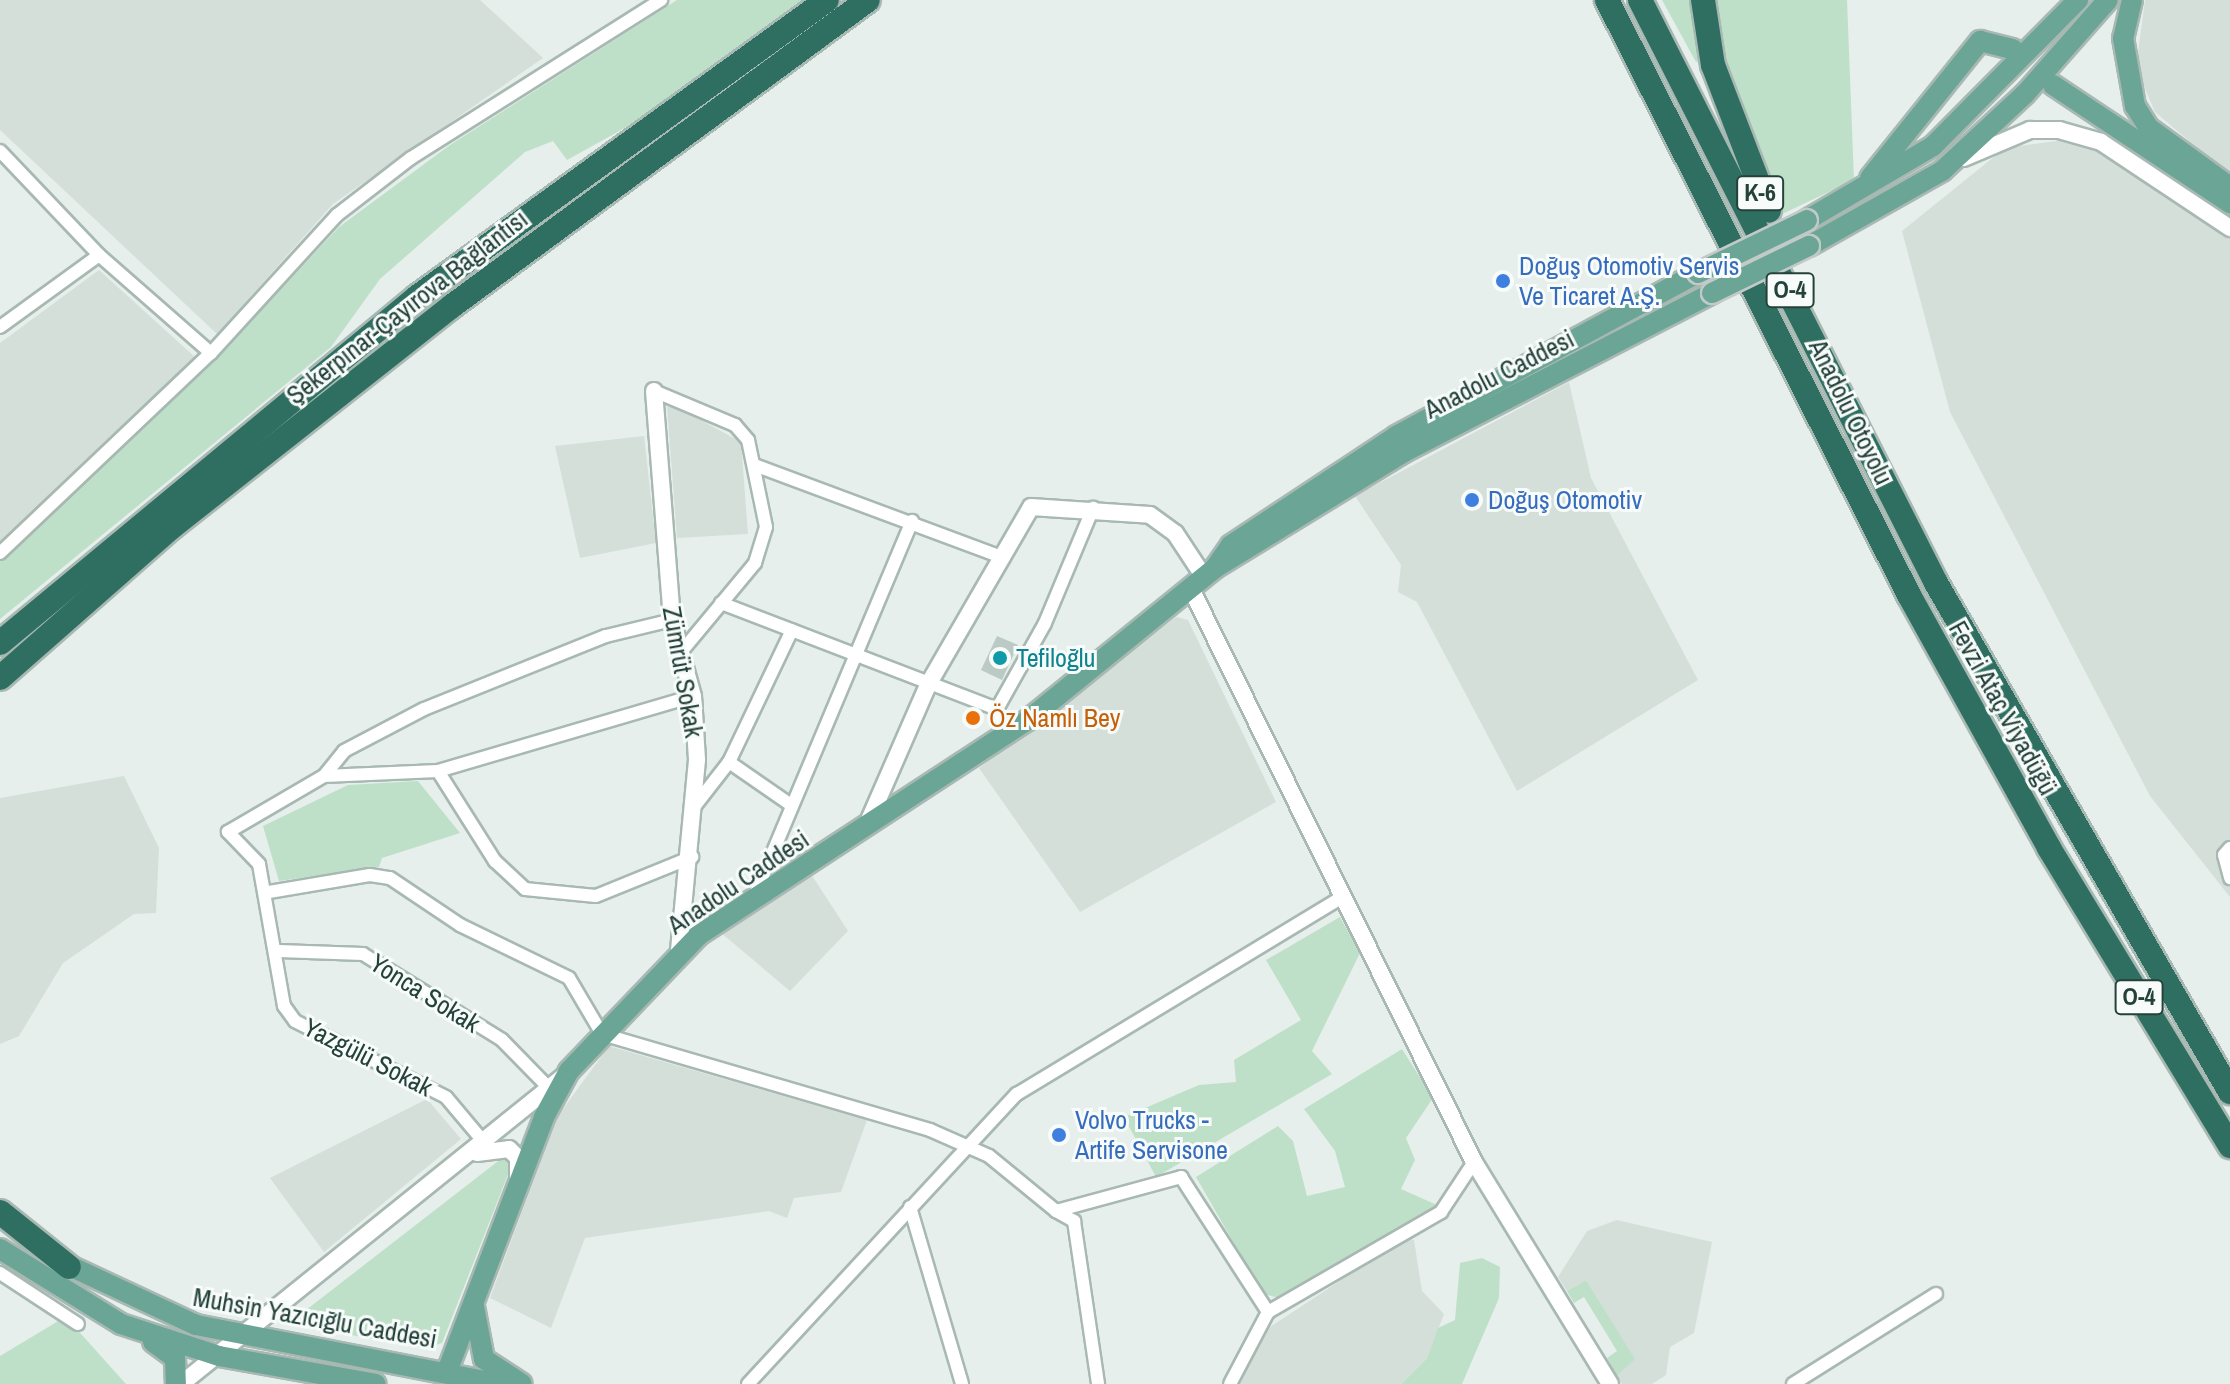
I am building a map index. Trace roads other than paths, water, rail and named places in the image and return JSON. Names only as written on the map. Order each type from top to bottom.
[{"type":"highway","name":"Şekerpınar-Çayırova Bağlantısı","points":[[0,643],[417,297],[827,0]]},
{"type":"highway","points":[[1589,0],[1643,64]]},
{"type":"highway","name":"Anadolu Otoyolu","points":[[1607,0],[1643,64],[1909,595]]},
{"type":"highway","name":"Anadolu Otoyolu","points":[[1640,0],[1936,583]]},
{"type":"highway","name":"K-6","points":[[1703,0],[1733,127],[1834,381]]},
{"type":"highway","name":"Şekerpınar-Çayırova Bağlantısı","points":[[0,678],[55,629],[452,306],[867,1]]},
{"type":"highway","name":"Fevzi Ataç Viyadüğü","points":[[1936,583],[2076,834],[2230,1092]]},
{"type":"highway","name":"Fevzi Ataç Viyadüğü","points":[[1909,595],[2049,848],[2230,1146]]},
{"type":"highway","points":[[0,686],[55,629]]},
{"type":"highway","points":[[0,1212],[69,1267]]},
{"type":"main road","name":"Anadolu Caddesi","points":[[1203,577],[1231,545],[1396,436],[1698,273],[1853,196],[1956,127],[2078,0]]},
{"type":"main road","name":"Anadolu Caddesi","points":[[445,1376],[517,1185],[569,1071],[679,952],[753,900],[1003,737],[1203,577],[1404,452],[1809,246],[1942,171],[2025,94],[2108,0]]},
{"type":"main road","points":[[2132,0],[2123,38],[2135,106],[2149,128],[2230,187]]},
{"type":"main road","points":[[1853,196],[1901,146],[1980,41],[2013,49]]},
{"type":"main road","points":[[2053,85],[2230,203]]},
{"type":"main road","name":"Muhsin Yazıcığlu Caddesi","points":[[0,1224],[69,1267],[196,1325],[445,1376],[500,1384]]},
{"type":"main road","name":"Muhsin Yazıcığlu Caddesi","points":[[0,1249],[121,1324],[219,1356],[376,1384]]},
{"type":"main road","points":[[473,1301],[484,1359],[522,1384]]},
{"type":"main road","points":[[121,1324],[175,1358],[178,1384]]},
{"type":"street","points":[[0,553],[211,353],[337,215],[411,158],[661,0]]},
{"type":"street","points":[[1942,171],[1991,142],[2030,130],[2059,130],[2101,142],[2230,228]]},
{"type":"street","points":[[0,151],[99,255],[211,353]]},
{"type":"street","points":[[0,327],[99,255]]},
{"type":"street","points":[[654,391],[735,425],[757,466],[761,551],[681,652]]},
{"type":"street","name":"Zümrüt Sokak","points":[[654,391],[672,620],[693,696],[692,857],[679,952]]},
{"type":"street","points":[[757,466],[912,521],[999,556]]},
{"type":"street","points":[[866,827],[929,683],[999,556],[1031,507],[1093,508],[1161,521],[1203,577],[1344,896],[1474,1162],[1610,1384]]},
{"type":"street","points":[[1003,737],[997,709],[1045,623],[1093,508]]},
{"type":"street","points":[[753,900],[912,521]]},
{"type":"street","points":[[721,603],[997,709]]},
{"type":"street","points":[[324,776],[344,751],[424,709],[580,645],[672,620]]},
{"type":"street","points":[[694,807],[729,762],[792,630]]},
{"type":"street","points":[[324,776],[438,771],[693,696]]},
{"type":"street","points":[[729,762],[791,805]]},
{"type":"street","points":[[438,771],[495,861],[525,889],[596,896],[692,857]]},
{"type":"street","name":"Yazgülü Sokak","points":[[324,776],[228,832],[259,864],[269,892],[284,1006],[295,1021],[446,1097],[483,1141]]},
{"type":"street","points":[[2230,848],[2224,855],[2230,878]]},
{"type":"street","points":[[269,892],[370,875],[390,878],[460,925],[569,978],[602,1034],[745,1071],[989,1156],[1056,1211],[1074,1221],[1098,1384]]},
{"type":"street","points":[[748,1384],[1017,1094],[1082,1049],[1344,896]]},
{"type":"street","name":"Yonca Sokak","points":[[279,951],[363,954],[502,1040],[549,1088]]},
{"type":"street","points":[[178,1384],[245,1337],[569,1071]]},
{"type":"street","points":[[457,1163],[485,1149],[509,1149],[518,1158],[517,1185]]},
{"type":"street","points":[[1230,1384],[1268,1312],[1441,1212],[1474,1162]]},
{"type":"street","points":[[1056,1211],[1181,1177],[1268,1312]]},
{"type":"street","points":[[910,1207],[962,1384]]},
{"type":"street","points":[[0,1273],[78,1324]]},
{"type":"street","points":[[1793,1384],[1936,1294]]},
{"type":"street","points":[[196,1325],[239,1325],[279,1309]]},
{"type":"place","name":"Doğuş Otomotiv Servis Ve Ticaret A.Ş.","points":[[1503,281]]},
{"type":"place","name":"Doğuş Otomotiv","points":[[1472,500]]},
{"type":"place","name":"Tefiloğlu","points":[[1000,658]]},
{"type":"place","name":"Öz Namlı Bey","points":[[973,718]]},
{"type":"place","name":"Volvo Trucks - Artife Servisone","points":[[1059,1135]]}]
